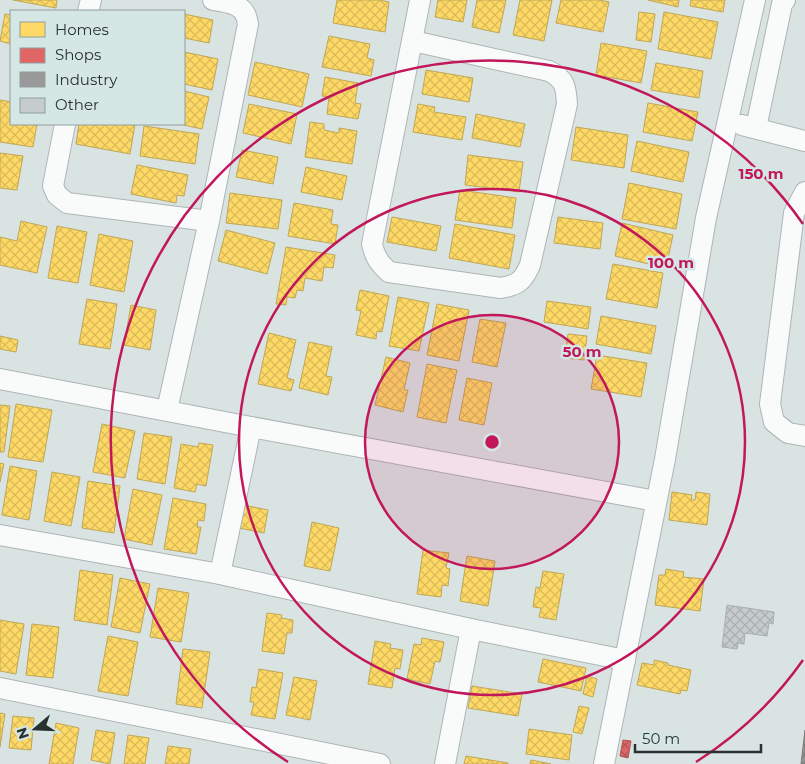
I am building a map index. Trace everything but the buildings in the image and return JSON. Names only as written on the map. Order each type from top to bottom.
[{"type":"street","points":[[167,410],[209,221],[248,24],[246,16],[240,9],[231,3],[213,0]]},
{"type":"street","points":[[413,41],[549,70],[559,75],[565,84],[567,104],[530,265],[520,282],[512,286],[501,288],[388,272],[379,263],[374,254],[372,244],[420,0]]},
{"type":"street","points":[[604,764],[656,501],[706,218],[755,0]]},
{"type":"street","points":[[756,128],[782,4],[785,0]]},
{"type":"street","points":[[728,121],[805,141]]},
{"type":"street","points":[[65,125],[53,186],[57,195],[68,203],[209,221]]},
{"type":"street","points":[[805,192],[794,213],[770,404],[774,422],[788,434],[805,436]]},
{"type":"street","points":[[0,379],[656,501]]},
{"type":"street","points":[[220,574],[251,427]]},
{"type":"street","points":[[0,536],[220,574],[471,629],[625,660]]},
{"type":"street","points":[[445,764],[471,629]]},
{"type":"street","points":[[0,688],[380,764]]}]
